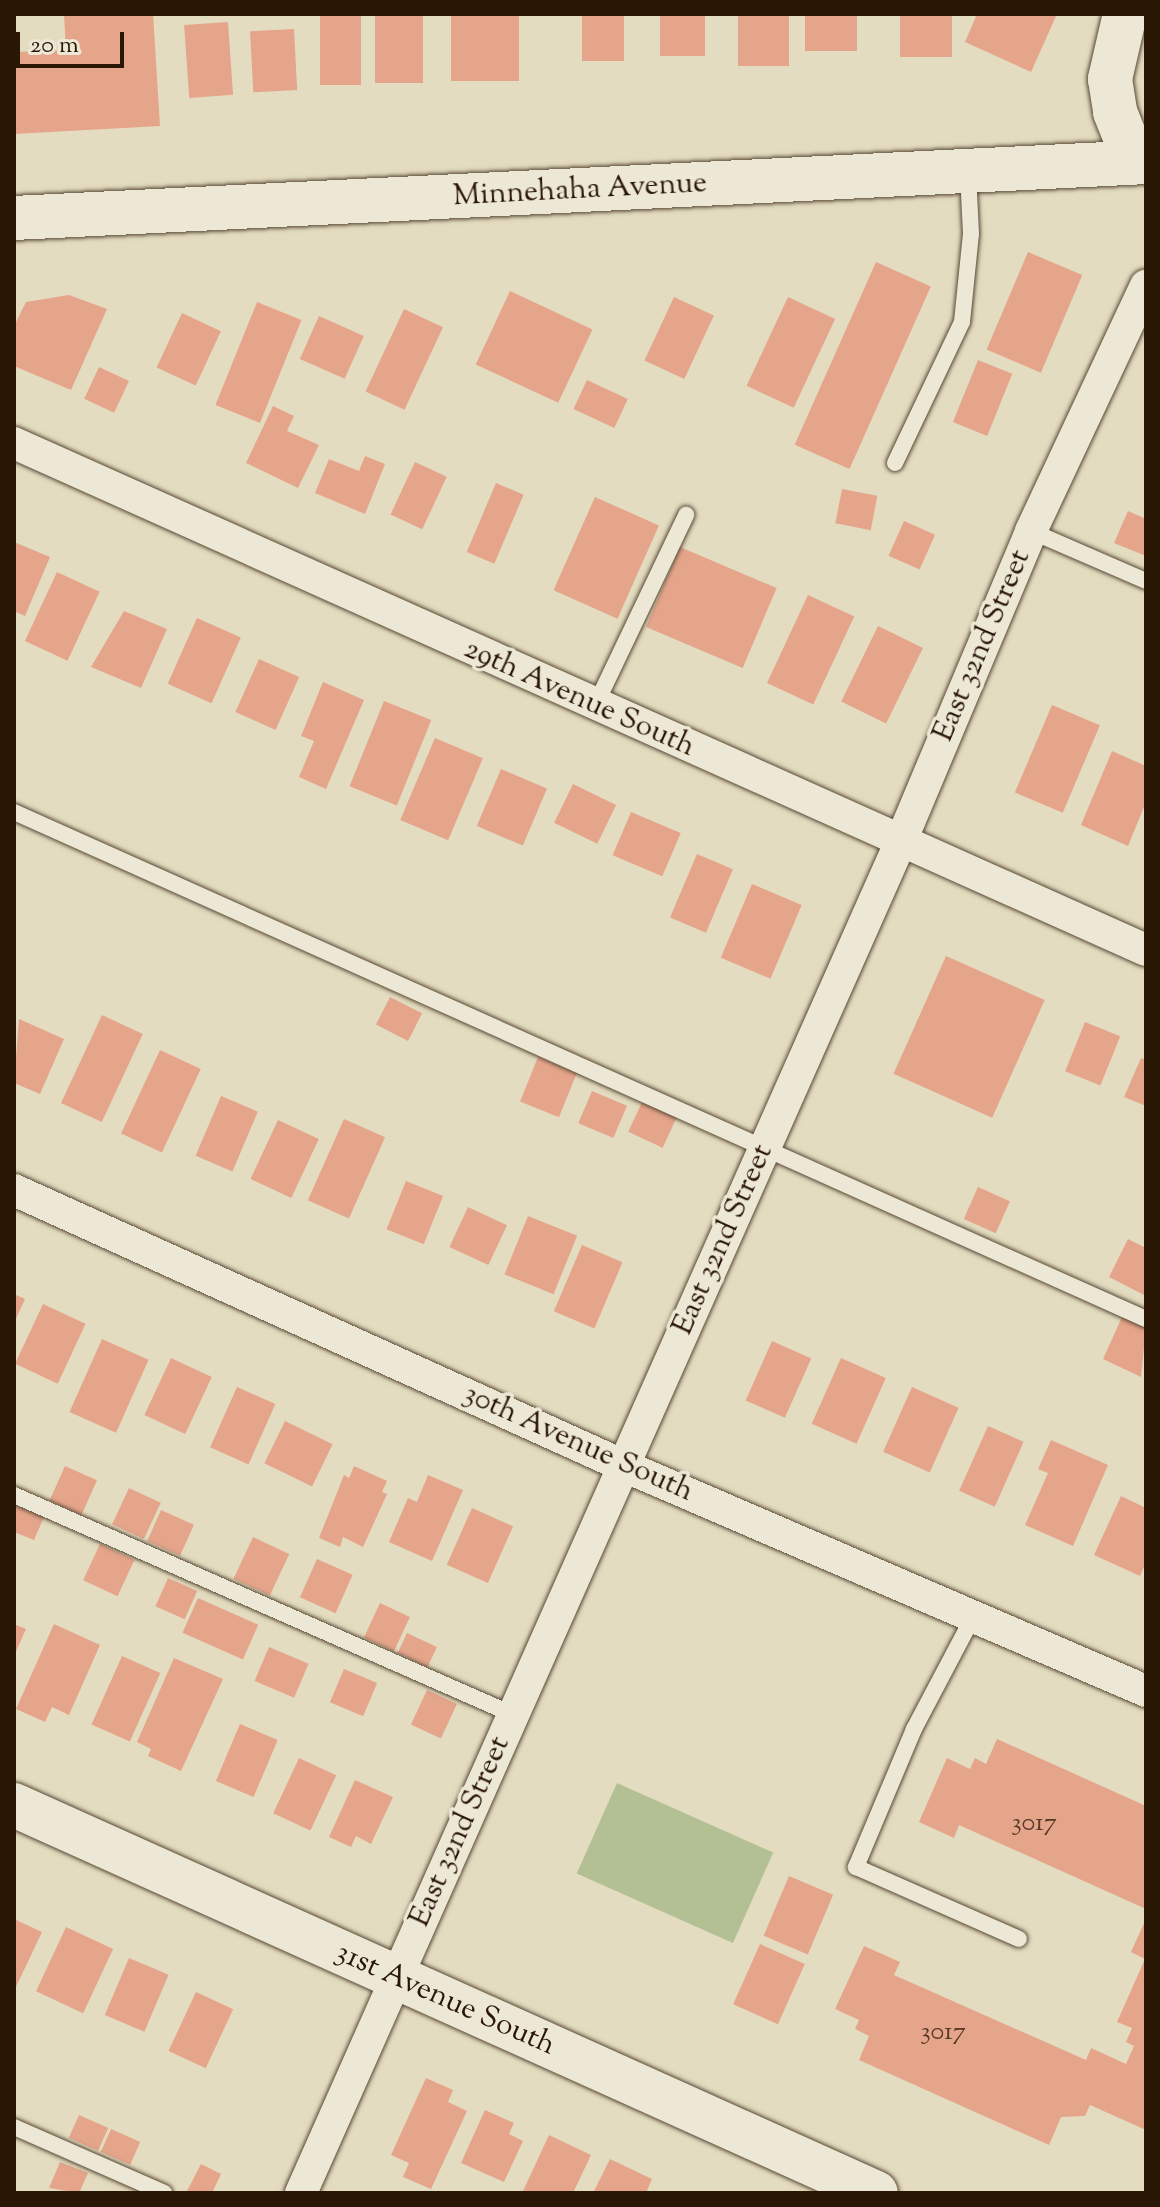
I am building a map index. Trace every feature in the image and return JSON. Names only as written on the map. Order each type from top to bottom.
[{"type":"main road","points":[[1125,14],[1110,79],[1115,112],[1142,169]]},
{"type":"main road","name":"Minnehaha Avenue","points":[[14,218],[968,173],[1142,169]]},
{"type":"main road","name":"31st Avenue South","points":[[14,1805],[876,2193]]},
{"type":"street","name":"East 32nd Street","points":[[301,2193],[901,841],[1031,531],[1146,286]]},
{"type":"street","name":"29th Avenue South","points":[[14,443],[595,708],[1146,950]]},
{"type":"street","name":"30th Avenue South","points":[[14,1190],[624,1466],[1146,1691]]},
{"type":"lane","points":[[895,463],[962,322],[971,234],[968,173]]},
{"type":"lane","points":[[595,708],[686,515]]},
{"type":"lane","points":[[1031,531],[1146,581]]},
{"type":"lane","points":[[14,812],[1146,1319]]},
{"type":"lane","points":[[14,1495],[514,1715]]},
{"type":"lane","points":[[973,1617],[914,1729],[856,1867],[1019,1939]]},
{"type":"lane","points":[[14,2127],[164,2193]]},
{"type":"green space","points":[[617,1783],[773,1853],[733,1943],[577,1873]]},
{"type":"building","points":[[64,14],[153,14],[160,126],[14,134],[14,52],[66,50]]},
{"type":"building","points":[[320,14],[361,14],[361,85],[320,85]]},
{"type":"building","points":[[375,14],[423,14],[423,83],[375,83]]},
{"type":"building","points":[[451,14],[519,14],[519,81],[451,81]]},
{"type":"building","points":[[582,14],[624,14],[624,61],[582,61]]},
{"type":"building","points":[[660,14],[705,14],[705,56],[660,56]]},
{"type":"building","points":[[738,14],[789,14],[789,66],[738,66]]},
{"type":"building","points":[[805,14],[857,14],[857,51],[805,51]]},
{"type":"building","points":[[900,14],[952,14],[952,57],[900,57]]},
{"type":"building","points":[[977,14],[1057,14],[1031,72],[965,42]]},
{"type":"building","points":[[228,22],[233,95],[189,98],[184,25]]},
{"type":"building","points":[[294,29],[297,90],[253,92],[250,31]]},
{"type":"building","points":[[1028,252],[1082,275],[1041,373],[987,350]]},
{"type":"building","points":[[876,262],[931,286],[849,469],[795,445]]},
{"type":"building","points":[[510,291],[592,329],[558,403],[476,364]]},
{"type":"building","points":[[69,295],[107,309],[71,390],[14,366],[14,326],[26,302]]},
{"type":"building","points":[[674,297],[714,316],[684,379],[644,360]]},
{"type":"building","points":[[788,297],[835,319],[794,408],[747,386]]},
{"type":"building","points":[[257,302],[302,320],[260,423],[215,405]]},
{"type":"building","points":[[404,309],[443,327],[405,410],[366,391]]},
{"type":"building","points":[[182,313],[221,331],[196,386],[157,367]]},
{"type":"building","points":[[319,316],[364,336],[345,379],[300,359]]},
{"type":"building","points":[[978,360],[1012,374],[987,436],[953,422]]},
{"type":"building","points":[[99,367],[129,381],[114,413],[84,399]]},
{"type":"building","points":[[587,380],[628,399],[614,428],[573,409]]},
{"type":"building","points":[[273,406],[294,416],[287,431],[319,445],[298,488],[246,463]]},
{"type":"building","points":[[365,456],[385,464],[365,514],[315,493],[329,459],[359,471]]},
{"type":"building","points":[[415,462],[447,477],[422,529],[390,515]]},
{"type":"building","points":[[496,483],[524,495],[494,564],[467,552]]},
{"type":"building","points":[[842,489],[877,496],[871,530],[835,523]]},
{"type":"building","points":[[595,497],[659,525],[617,619],[554,590]]},
{"type":"building","points":[[1128,511],[1146,519],[1146,556],[1114,543]]},
{"type":"building","points":[[904,521],[935,535],[920,570],[889,556]]},
{"type":"building","points":[[14,542],[50,557],[25,616],[14,611]]},
{"type":"building","points":[[680,547],[777,588],[743,668],[646,627]]},
{"type":"building","points":[[57,572],[100,592],[67,661],[25,641]]},
{"type":"building","points":[[808,595],[854,617],[813,704],[767,683]]},
{"type":"building","points":[[124,611],[167,629],[141,688],[91,667]]},
{"type":"building","points":[[197,618],[241,638],[212,703],[168,684]]},
{"type":"building","points":[[878,626],[923,648],[886,723],[841,701]]},
{"type":"building","points":[[259,659],[299,677],[276,730],[235,712]]},
{"type":"building","points":[[323,682],[364,700],[326,789],[299,777],[314,741],[301,736]]},
{"type":"building","points":[[384,701],[431,720],[397,805],[350,786]]},
{"type":"building","points":[[1052,705],[1100,725],[1063,813],[1015,792]]},
{"type":"building","points":[[435,738],[483,758],[448,840],[400,820]]},
{"type":"building","points":[[1112,751],[1146,766],[1146,802],[1128,846],[1081,825]]},
{"type":"building","points":[[501,769],[547,789],[523,846],[477,826]]},
{"type":"building","points":[[573,784],[616,805],[597,844],[554,823]]},
{"type":"building","points":[[631,812],[681,833],[662,876],[613,855]]},
{"type":"building","points":[[697,854],[733,869],[706,933],[670,918]]},
{"type":"building","points":[[752,884],[802,905],[770,979],[721,958]]},
{"type":"building","points":[[946,956],[1045,1000],[992,1118],[894,1074]]},
{"type":"building","points":[[390,997],[422,1013],[408,1041],[376,1025]]},
{"type":"building","points":[[102,1015],[143,1034],[102,1122],[61,1103]]},
{"type":"building","points":[[19,1019],[64,1039],[40,1094],[14,1083]]},
{"type":"building","points":[[1085,1022],[1120,1036],[1100,1085],[1065,1071]]},
{"type":"building","points":[[160,1050],[201,1069],[162,1152],[121,1133]]},
{"type":"building","points":[[538,1057],[577,1073],[559,1117],[520,1102]]},
{"type":"building","points":[[1141,1058],[1146,1060],[1146,1106],[1124,1097]]},
{"type":"building","points":[[592,1091],[627,1106],[613,1138],[578,1123]]},
{"type":"building","points":[[221,1096],[258,1112],[232,1171],[196,1156]]},
{"type":"building","points":[[643,1100],[677,1116],[663,1148],[628,1132]]},
{"type":"building","points":[[344,1119],[385,1137],[349,1219],[308,1200]]},
{"type":"building","points":[[278,1120],[319,1139],[291,1198],[251,1179]]},
{"type":"building","points":[[406,1181],[443,1196],[424,1244],[387,1229]]},
{"type":"building","points":[[978,1187],[1010,1201],[996,1233],[964,1219]]},
{"type":"building","points":[[468,1207],[507,1225],[488,1265],[449,1247]]},
{"type":"building","points":[[528,1216],[577,1236],[554,1294],[504,1274]]},
{"type":"building","points":[[1128,1239],[1146,1248],[1144,1295],[1109,1277]]},
{"type":"building","points":[[582,1245],[623,1262],[594,1328],[554,1311]]},
{"type":"building","points":[[14,1294],[25,1299],[14,1323]]},
{"type":"building","points":[[43,1304],[86,1324],[58,1384],[15,1364]]},
{"type":"building","points":[[1122,1317],[1146,1328],[1141,1377],[1103,1359]]},
{"type":"building","points":[[102,1339],[149,1360],[116,1433],[69,1412]]},
{"type":"building","points":[[772,1341],[811,1358],[785,1418],[746,1400]]},
{"type":"building","points":[[171,1358],[212,1377],[185,1434],[144,1415]]},
{"type":"building","points":[[841,1358],[886,1378],[856,1444],[812,1424]]},
{"type":"building","points":[[237,1387],[275,1404],[249,1464],[210,1447]]},
{"type":"building","points":[[912,1387],[959,1408],[930,1473],[883,1452]]},
{"type":"building","points":[[285,1421],[333,1444],[312,1486],[264,1463]]},
{"type":"building","points":[[988,1426],[1024,1442],[995,1507],[959,1491]]},
{"type":"building","points":[[1051,1440],[1108,1465],[1073,1546],[1025,1525],[1048,1473],[1038,1469]]},
{"type":"building","points":[[65,1466],[97,1480],[82,1515],[50,1501]]},
{"type":"building","points":[[354,1466],[387,1481],[382,1492],[387,1494],[363,1547],[343,1537],[340,1547],[319,1538],[344,1475],[349,1478]]},
{"type":"building","points":[[428,1475],[463,1490],[432,1561],[389,1542],[408,1498],[417,1502]]},
{"type":"building","points":[[129,1488],[161,1503],[144,1539],[112,1524]]},
{"type":"building","points":[[1121,1496],[1146,1508],[1146,1562],[1140,1576],[1094,1555]]},
{"type":"building","points":[[14,1505],[44,1517],[34,1540],[14,1532]]},
{"type":"building","points":[[472,1508],[513,1526],[488,1583],[447,1565]]},
{"type":"building","points":[[161,1510],[194,1525],[180,1556],[147,1541]]},
{"type":"building","points":[[253,1537],[289,1554],[270,1596],[234,1579]]},
{"type":"building","points":[[100,1544],[134,1560],[118,1596],[83,1580]]},
{"type":"building","points":[[317,1559],[353,1575],[336,1613],[300,1597]]},
{"type":"building","points":[[168,1578],[197,1591],[185,1619],[155,1606]]},
{"type":"building","points":[[198,1598],[258,1625],[243,1660],[183,1633]]},
{"type":"building","points":[[380,1603],[410,1617],[394,1651],[364,1637]]},
{"type":"building","points":[[14,1624],[26,1629],[14,1656]]},
{"type":"building","points":[[54,1624],[100,1645],[69,1715],[52,1707],[45,1722],[16,1709]]},
{"type":"building","points":[[407,1633],[437,1647],[428,1667],[398,1653]]},
{"type":"building","points":[[269,1647],[309,1664],[294,1698],[255,1681]]},
{"type":"building","points":[[122,1656],[160,1673],[130,1742],[91,1725]]},
{"type":"building","points":[[174,1658],[223,1679],[181,1771],[148,1756],[151,1749],[137,1742]]},
{"type":"building","points":[[344,1669],[377,1683],[363,1716],[330,1702]]},
{"type":"building","points":[[427,1690],[457,1704],[441,1738],[411,1724]]},
{"type":"building","points":[[240,1724],[278,1740],[254,1797],[216,1781]]},
{"type":"building","points":[[997,1739],[1146,1806],[1146,1909],[959,1825],[954,1838],[919,1822],[947,1758],[970,1769],[975,1758],[986,1764]]},
{"type":"building","points":[[299,1758],[336,1775],[310,1831],[273,1813]]},
{"type":"building","points":[[355,1780],[393,1797],[371,1844],[356,1836],[351,1847],[329,1837]]},
{"type":"building","points":[[789,1876],[833,1895],[808,1955],[764,1936]]},
{"type":"building","points":[[14,1919],[42,1932],[14,1991]]},
{"type":"building","points":[[1146,1919],[1146,2130],[1090,2105],[1085,2116],[1061,2117],[1049,2145],[859,2060],[869,2036],[855,2029],[859,2020],[835,2009],[864,1946],[900,1962],[894,1975],[1086,2060],[1091,2048],[1126,2064],[1134,2046],[1126,2042],[1132,2028],[1117,2022],[1145,1959],[1131,1952]]},
{"type":"building","points":[[66,1927],[113,1949],[83,2013],[36,1991]]},
{"type":"building","points":[[760,1944],[805,1964],[778,2024],[733,2004]]},
{"type":"building","points":[[129,1958],[169,1975],[144,2032],[105,2015]]},
{"type":"building","points":[[196,1992],[233,2009],[206,2068],[169,2051]]},
{"type":"building","points":[[426,2078],[453,2090],[448,2102],[467,2111],[431,2189],[403,2177],[409,2163],[391,2155]]},
{"type":"building","points":[[485,2110],[514,2123],[509,2134],[523,2141],[504,2182],[461,2163]]},
{"type":"building","points":[[79,2115],[108,2128],[98,2151],[69,2138]]},
{"type":"building","points":[[111,2129],[140,2142],[130,2165],[101,2152]]},
{"type":"building","points":[[549,2135],[591,2155],[573,2193],[523,2191]]},
{"type":"building","points":[[610,2159],[652,2179],[646,2193],[593,2193]]},
{"type":"building","points":[[60,2162],[88,2173],[79,2193],[49,2188]]},
{"type":"building","points":[[201,2164],[221,2174],[212,2193],[187,2191]]}]
